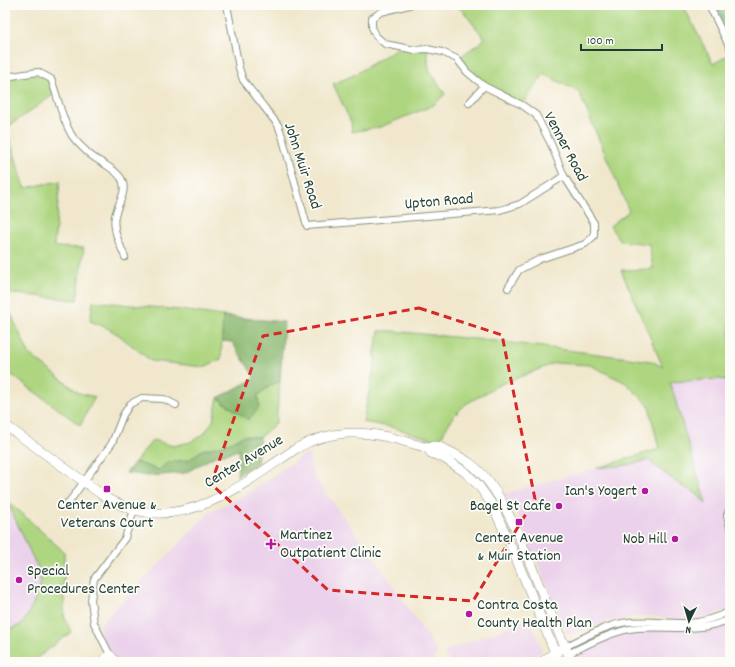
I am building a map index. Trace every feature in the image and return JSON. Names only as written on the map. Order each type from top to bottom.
[{"type":"street","name":"John Muir Road","points":[[226,5],[239,68],[243,80],[278,125],[307,226]]},
{"type":"street","name":"Venner Road","points":[[409,5],[381,12],[372,18],[372,27],[376,36],[385,44],[415,50],[426,49],[442,52],[457,59],[467,72],[484,86],[522,105],[536,115],[551,144],[564,176],[594,223],[594,236],[585,244],[540,259],[519,270],[508,288]]},
{"type":"street","points":[[708,5],[730,48]]},
{"type":"street","points":[[5,77],[38,72],[51,79],[62,115],[71,135],[88,153],[116,172],[122,179],[122,198],[115,215],[114,225],[124,257]]},
{"type":"street","points":[[469,103],[484,86]]},
{"type":"street","name":"Upton Road","points":[[307,226],[500,210],[520,204],[564,176]]},
{"type":"street","points":[[62,506],[69,502],[112,442],[123,415],[130,404],[142,398],[164,399],[176,406]]},
{"type":"street","name":"Center Avenue","points":[[5,425],[108,499],[134,510],[160,513],[184,510],[204,504],[237,488],[305,443],[339,434],[361,432],[379,434],[427,447],[436,446],[472,464],[498,495],[524,548],[568,654]]},
{"type":"street","name":"Center Avenue","points":[[427,447],[431,453],[444,458],[465,472],[479,486],[493,506],[513,550],[557,659]]},
{"type":"street","points":[[730,508],[727,515],[730,527]]},
{"type":"street","points":[[102,662],[113,658],[94,623],[90,600],[94,579],[125,538],[134,510]]},
{"type":"street","points":[[568,654],[607,628],[622,623],[645,621],[689,623],[702,621],[730,611]]},
{"type":"street","points":[[542,662],[557,659],[602,639],[636,628],[699,628],[730,619]]},
{"type":"highlighted area","points":[[419,308],[502,335],[535,499],[473,601],[328,590],[211,484],[263,336]]},
{"type":"shaded area","points":[[720,379],[730,381],[730,611],[724,611],[705,618],[676,619],[650,616],[630,617],[626,619],[608,621],[571,635],[568,633],[555,604],[548,594],[549,590],[532,554],[517,514],[511,508],[503,494],[597,468],[628,465],[648,460],[680,485],[696,493],[705,503],[670,382]]},
{"type":"shaded area","name":"Martinez Outpatient Clinic","points":[[308,453],[314,477],[384,572],[437,651],[432,662],[116,662],[99,632],[101,623],[209,513],[235,501],[255,489]]},
{"type":"shaded area","points":[[5,497],[39,571],[41,579],[38,591],[26,619],[22,624],[7,629],[5,629]]},
{"type":"shaded area","points":[[530,619],[542,650],[528,662],[453,662],[444,656],[446,651]]},
{"type":"shaded area","points":[[730,619],[730,658],[720,662],[572,662],[568,654],[584,646],[636,628],[682,629]]},
{"type":"green space","points":[[456,5],[683,5],[713,64],[730,54],[730,381],[720,379],[670,382],[706,504],[696,493],[680,485],[648,460],[628,465],[597,468],[659,449],[649,406],[626,383],[590,365],[555,363],[499,385],[466,404],[452,418],[439,441],[391,427],[363,422],[375,364],[375,351],[379,331],[496,341],[651,361],[663,367],[621,270],[653,269],[649,244],[620,241],[610,226],[629,211],[579,92],[544,74],[522,105],[484,86],[457,59],[485,39],[463,11]]},
{"type":"green space","points":[[709,5],[730,5],[730,46]]},
{"type":"green space","points":[[399,47],[427,49],[429,69],[445,94],[434,105],[380,127],[352,132],[351,122],[333,84],[354,75]]},
{"type":"green space","points":[[38,72],[51,79],[56,93],[6,128],[25,188],[60,181],[54,247],[84,248],[77,300],[5,293],[5,77]]},
{"type":"green space","points":[[93,301],[223,316],[221,359],[204,367],[151,361],[119,335],[90,321]]},
{"type":"green space","points":[[5,312],[10,312],[29,354],[79,393],[95,397],[80,425],[9,373],[5,347]]},
{"type":"green space","points":[[223,316],[284,322],[280,381],[258,395],[259,408],[248,420],[218,398],[255,378],[232,342],[222,341]]},
{"type":"green space","points":[[280,381],[276,423],[260,437],[243,436],[224,445],[202,450],[189,460],[167,462],[159,470],[135,462],[153,440],[173,446],[190,442],[204,434],[213,421],[218,398],[230,407],[259,408],[258,395]]},
{"type":"green space","points":[[243,436],[260,437],[257,463],[237,476],[239,450],[215,456],[185,473],[149,476],[126,473],[135,462],[159,470],[167,462],[189,460],[202,450],[224,445]]},
{"type":"green space","points":[[6,499],[64,552],[64,616],[71,632],[32,662],[5,662],[5,629],[13,628],[22,624],[29,613],[40,583],[39,571]]},
{"type":"waterway","points":[[716,5],[730,29]]},
{"type":"place","name":"Center Avenue & Veterans Court","points":[[107,489]]},
{"type":"place","name":"Ian's Yogert","points":[[645,491]]},
{"type":"place","name":"Bagel St Cafe","points":[[559,506]]},
{"type":"place","name":"Center Avenue & Muir Station","points":[[519,522]]},
{"type":"place","name":"Nob Hill","points":[[675,539]]},
{"type":"place","name":"Martinez Outpatient Clinic","points":[[271,544]]},
{"type":"place","name":"Special Procedures Center","points":[[19,580]]},
{"type":"place","name":"Contra Costa County Health Plan","points":[[469,614]]}]
